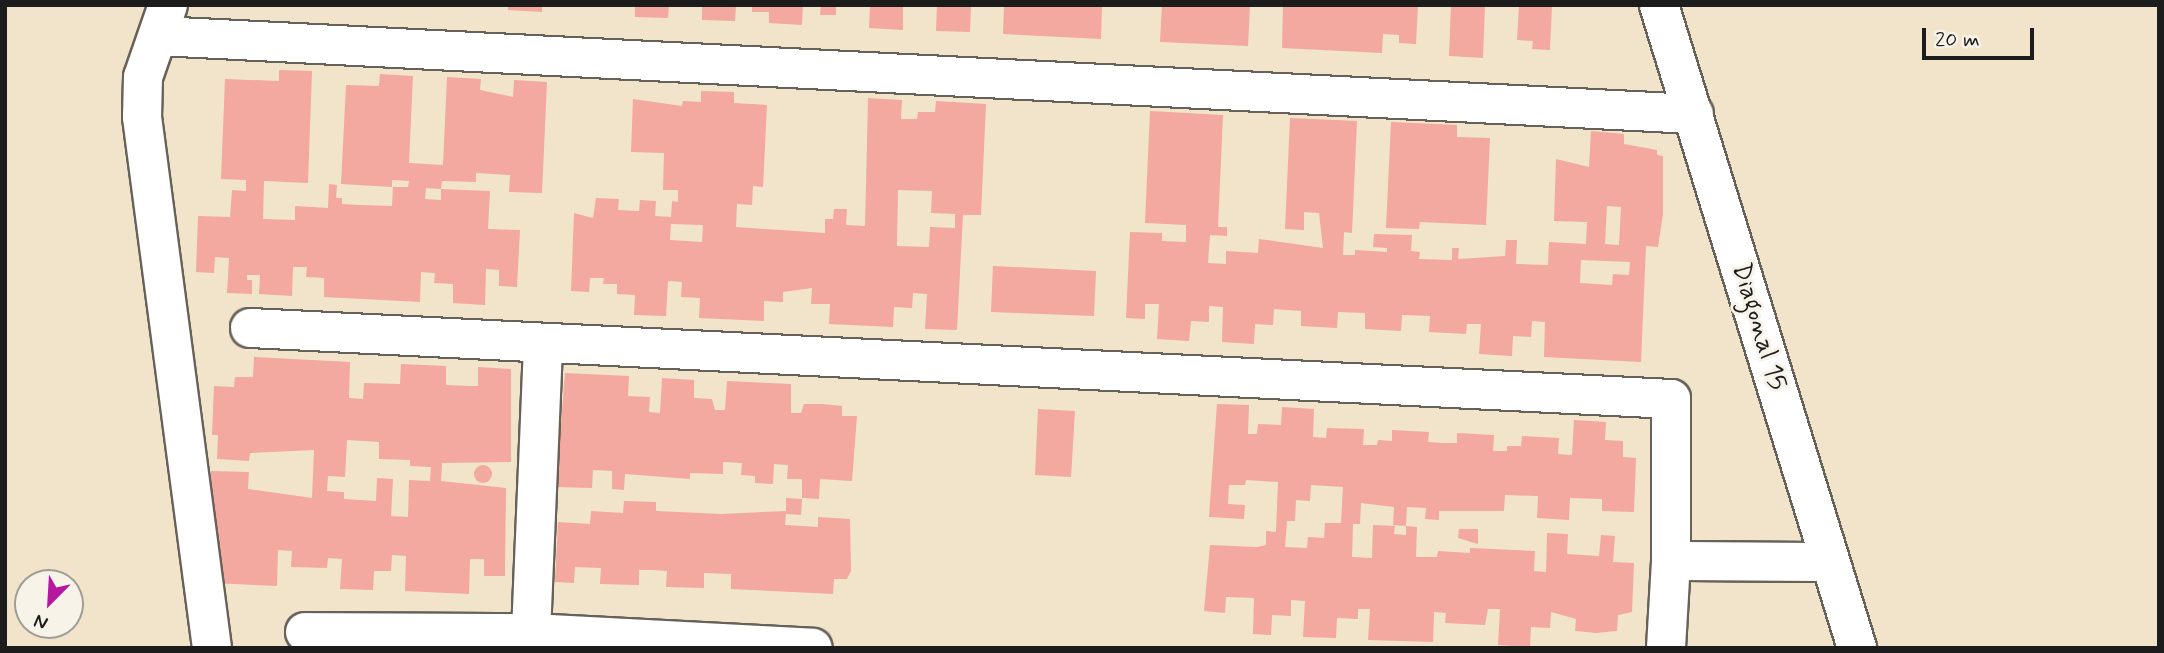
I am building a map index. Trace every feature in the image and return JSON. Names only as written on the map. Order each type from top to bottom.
[{"type":"street","name":"Diagonal 15","points":[[1659,5],[1828,562],[1857,648]]},
{"type":"street","points":[[212,648],[142,117],[143,77],[163,21],[1693,114]]},
{"type":"street","points":[[250,328],[1671,399],[1671,561],[1666,648]]},
{"type":"street","points":[[531,633],[542,342]]},
{"type":"street","points":[[1671,561],[1828,562]]},
{"type":"street","points":[[305,632],[531,633],[813,648]]},
{"type":"building","points":[[508,5],[542,5],[542,12],[508,10]]},
{"type":"building","points":[[635,5],[669,5],[668,18],[635,17]]},
{"type":"building","points":[[702,5],[736,5],[735,21],[702,20]]},
{"type":"building","points":[[752,5],[803,5],[802,25],[769,23],[769,12],[752,12]]},
{"type":"building","points":[[821,5],[836,5],[836,15],[820,15]]},
{"type":"building","points":[[870,5],[903,5],[903,30],[869,28]]},
{"type":"building","points":[[937,5],[971,5],[970,32],[936,31]]},
{"type":"building","points":[[1004,5],[1102,5],[1101,39],[1003,34]]},
{"type":"building","points":[[1162,5],[1250,5],[1248,46],[1160,42]]},
{"type":"building","points":[[1283,5],[1418,5],[1416,44],[1399,43],[1399,35],[1383,34],[1382,53],[1282,48]]},
{"type":"building","points":[[1451,5],[1485,5],[1483,58],[1449,56]]},
{"type":"building","points":[[1519,5],[1552,5],[1550,50],[1532,49],[1533,41],[1517,40]]},
{"type":"building","points":[[279,70],[312,71],[308,183],[264,181],[263,219],[295,220],[295,206],[328,208],[329,184],[337,185],[336,198],[342,198],[342,204],[360,205],[392,206],[393,187],[408,187],[409,181],[392,180],[392,187],[341,184],[346,85],[379,86],[380,74],[413,76],[409,163],[443,165],[447,77],[481,79],[480,90],[513,97],[514,80],[547,82],[542,193],[509,192],[510,175],[476,173],[476,182],[442,181],[441,189],[490,191],[488,229],[520,230],[517,287],[499,286],[499,270],[486,269],[485,305],[453,303],[453,284],[434,283],[435,273],[421,272],[420,302],[324,297],[324,278],[306,277],[307,267],[293,267],[292,296],[259,294],[260,275],[247,275],[247,280],[252,280],[252,294],[227,293],[229,258],[215,257],[214,273],[196,272],[198,216],[230,217],[232,190],[246,191],[246,180],[221,179],[225,79],[279,81]],"holes":[[[426,188],[441,189],[441,200],[425,199]]]},
{"type":"building","points":[[701,91],[734,92],[734,103],[767,105],[763,187],[753,186],[752,205],[737,204],[736,227],[825,233],[825,219],[833,219],[834,209],[847,209],[846,225],[865,226],[868,98],[902,100],[901,119],[917,119],[918,112],[935,112],[936,101],[986,104],[981,215],[963,215],[957,330],[925,329],[927,294],[913,293],[912,308],[894,307],[893,327],[829,324],[830,304],[811,304],[812,288],[783,292],[783,302],[764,301],[764,321],[699,318],[700,298],[681,297],[682,282],[668,281],[666,316],[634,315],[635,295],[617,294],[617,284],[603,284],[604,278],[590,278],[589,292],[571,291],[574,213],[593,218],[596,198],[619,199],[618,210],[639,211],[640,200],[656,201],[655,216],[671,217],[672,201],[678,202],[678,190],[663,190],[664,153],[631,152],[633,99],[682,106],[683,101],[701,102]],"holes":[[[898,190],[932,191],[931,213],[955,214],[955,228],[930,227],[929,247],[897,246]],[[671,224],[703,225],[702,242],[670,240]]]},
{"type":"building","points":[[1150,111],[1223,115],[1218,227],[1227,227],[1227,236],[1210,235],[1208,263],[1226,264],[1226,251],[1258,253],[1259,239],[1323,248],[1319,213],[1304,212],[1304,230],[1285,229],[1290,118],[1357,121],[1352,233],[1344,232],[1343,255],[1355,255],[1355,250],[1387,252],[1387,248],[1373,247],[1374,234],[1412,235],[1411,251],[1420,252],[1419,259],[1452,260],[1452,248],[1459,248],[1458,259],[1505,256],[1506,240],[1517,240],[1516,264],[1548,265],[1549,242],[1586,244],[1587,222],[1554,221],[1556,159],[1589,167],[1591,131],[1624,134],[1624,144],[1657,150],[1657,155],[1663,156],[1663,214],[1658,247],[1646,246],[1641,362],[1544,357],[1545,322],[1532,321],[1531,337],[1513,336],[1512,356],[1479,354],[1481,324],[1467,324],[1466,334],[1429,332],[1430,316],[1402,315],[1401,331],[1365,329],[1365,313],[1338,312],[1337,328],[1301,326],[1301,311],[1274,309],[1273,325],[1255,324],[1254,344],[1222,342],[1223,307],[1209,306],[1209,322],[1191,321],[1189,341],[1157,339],[1159,304],[1145,304],[1145,319],[1126,318],[1130,232],[1162,233],[1162,241],[1186,242],[1186,225],[1145,223]],"holes":[[[1607,206],[1621,207],[1619,245],[1605,244]],[[1581,260],[1630,262],[1629,275],[1613,274],[1612,285],[1580,283]]]},
{"type":"building","points":[[1391,122],[1457,125],[1457,137],[1490,138],[1486,225],[1420,222],[1419,229],[1386,228]]},
{"type":"building","points":[[993,266],[1096,271],[1094,316],[991,312]]},
{"type":"building","points":[[254,357],[350,362],[349,398],[363,399],[364,383],[400,384],[401,364],[446,366],[446,385],[478,386],[478,367],[511,369],[511,462],[442,463],[441,481],[506,488],[505,576],[484,576],[484,559],[470,559],[469,594],[405,591],[406,556],[392,555],[391,571],[374,571],[373,590],[340,589],[342,559],[328,558],[327,568],[291,567],[292,551],[278,550],[277,586],[212,583],[206,567],[211,471],[249,472],[248,489],[312,498],[314,450],[250,453],[249,461],[217,459],[218,435],[212,435],[214,386],[234,387],[235,377],[253,377]],"holes":[[[347,440],[379,442],[379,459],[410,460],[410,466],[431,467],[430,481],[409,480],[408,517],[391,516],[393,479],[377,478],[376,501],[344,499],[344,492],[327,491],[328,476],[345,477]]]},
{"type":"building","points":[[565,373],[629,376],[628,396],[650,397],[649,412],[660,413],[662,378],[694,380],[694,398],[712,399],[715,410],[725,410],[727,381],[791,384],[791,413],[801,413],[804,404],[823,404],[842,406],[842,416],[857,416],[852,481],[820,479],[819,499],[802,498],[802,479],[787,479],[788,465],[774,464],[773,484],[755,483],[755,476],[741,475],[742,463],[723,462],[723,474],[690,473],[690,479],[625,474],[624,490],[612,489],[612,471],[593,470],[592,488],[556,487]]},
{"type":"building","points":[[1217,404],[1249,405],[1248,434],[1257,434],[1258,424],[1281,425],[1282,407],[1314,409],[1313,437],[1326,438],[1327,428],[1364,429],[1363,445],[1377,445],[1378,440],[1392,441],[1392,430],[1429,432],[1428,442],[1442,443],[1457,443],[1457,433],[1494,435],[1493,451],[1507,451],[1507,446],[1521,446],[1522,436],[1559,438],[1558,454],[1572,455],[1574,420],[1606,422],[1605,440],[1623,441],[1623,457],[1636,458],[1634,512],[1602,511],[1602,499],[1570,498],[1569,520],[1537,518],[1538,496],[1505,495],[1504,511],[1439,511],[1439,520],[1425,519],[1426,508],[1407,507],[1406,526],[1417,527],[1416,557],[1437,557],[1438,551],[1470,553],[1470,548],[1535,551],[1534,571],[1546,572],[1547,533],[1568,534],[1567,554],[1599,556],[1601,535],[1615,536],[1613,562],[1634,563],[1632,612],[1618,615],[1617,631],[1596,633],[1575,631],[1576,619],[1551,612],[1550,628],[1531,627],[1530,647],[1498,645],[1500,609],[1488,609],[1485,625],[1445,623],[1446,613],[1434,612],[1433,642],[1368,640],[1370,609],[1358,609],[1358,619],[1337,618],[1336,638],[1303,637],[1305,601],[1291,600],[1291,616],[1272,615],[1271,635],[1253,634],[1254,598],[1226,597],[1225,613],[1204,611],[1210,545],[1266,545],[1266,531],[1276,532],[1278,482],[1246,480],[1245,485],[1229,485],[1228,504],[1245,505],[1244,519],[1209,517]],"holes":[[[1311,485],[1343,487],[1341,523],[1325,523],[1324,538],[1308,537],[1307,548],[1285,547],[1287,521],[1295,521],[1296,500],[1310,501]],[[1361,503],[1394,507],[1393,525],[1406,526],[1406,535],[1394,534],[1395,526],[1373,525],[1372,558],[1352,557],[1353,524],[1360,524]]]},
{"type":"building","points":[[1038,409],[1075,411],[1071,477],[1035,475]]},
{"type":"building","points":[[483,465],[489,468],[492,474],[489,480],[483,483],[477,480],[474,474],[477,468]]},
{"type":"building","points":[[786,498],[802,499],[801,515],[786,514],[785,525],[818,527],[818,517],[850,519],[851,571],[847,579],[834,579],[833,594],[731,589],[731,574],[704,573],[704,588],[666,587],[667,571],[653,570],[639,570],[639,585],[600,584],[601,568],[575,567],[574,583],[555,582],[558,522],[590,524],[591,511],[623,513],[624,501],[656,502],[656,511],[721,514],[786,511]]},
{"type":"building","points":[[1459,529],[1478,529],[1478,544],[1458,538]]}]
